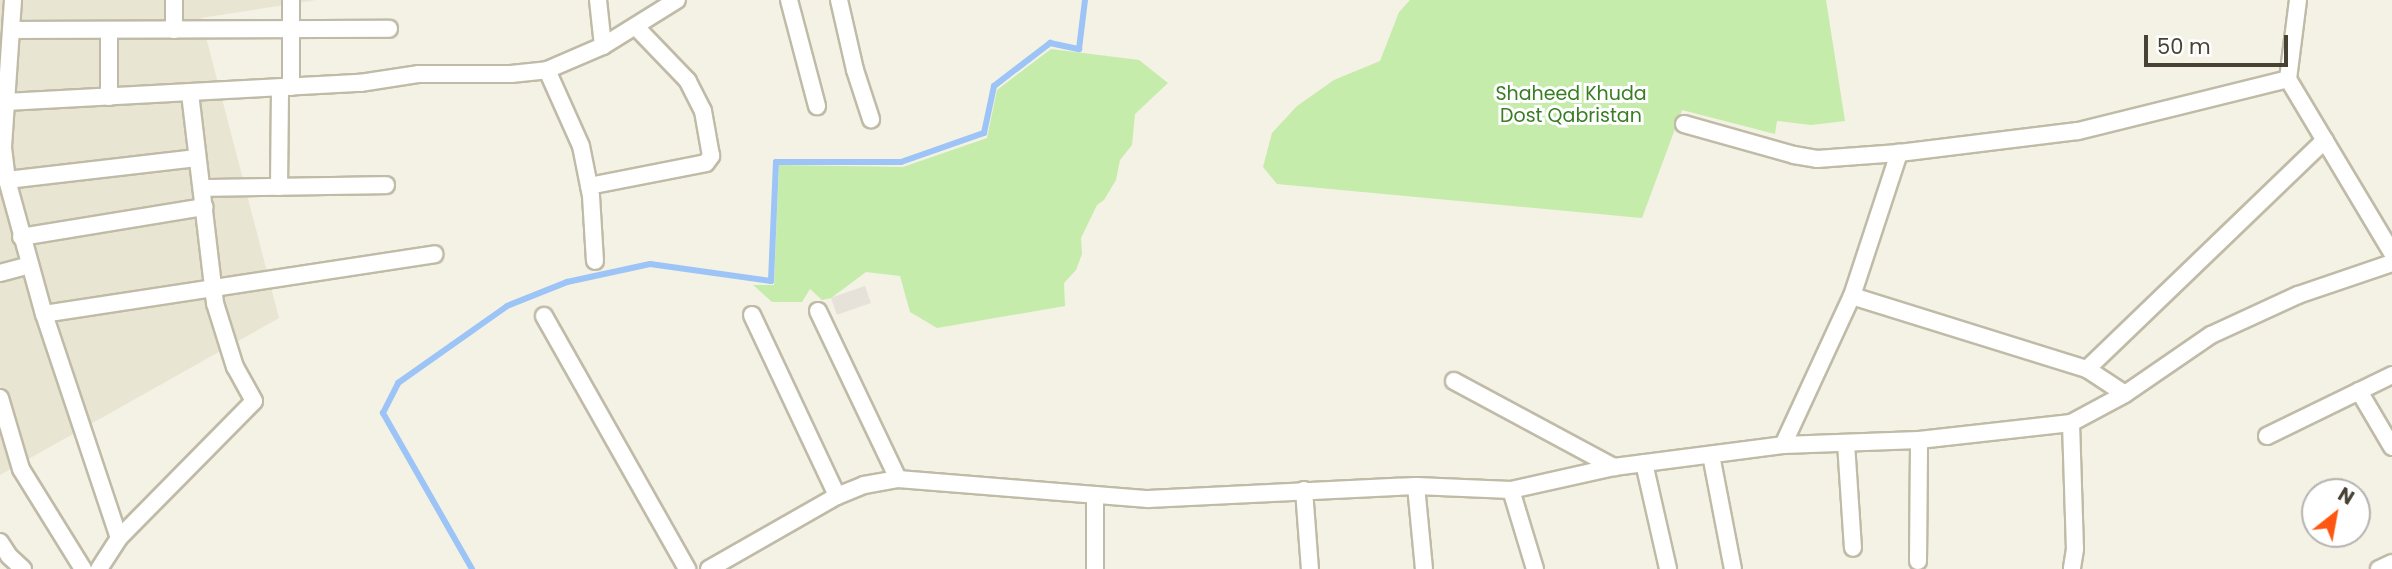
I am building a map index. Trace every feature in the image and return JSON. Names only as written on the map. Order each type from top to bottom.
[{"type":"street","points":[[174,0],[174,30]]},
{"type":"street","points":[[279,187],[291,0]]},
{"type":"street","points":[[597,0],[603,46]]},
{"type":"street","points":[[6,102],[285,88],[411,76],[511,74],[547,70],[603,46],[677,0]]},
{"type":"street","points":[[789,0],[817,106]]},
{"type":"street","points":[[839,0],[855,70],[871,119]]},
{"type":"street","points":[[2298,0],[2288,79],[2392,253]]},
{"type":"street","points":[[8,9],[11,30],[3,148],[7,180],[44,314],[119,538]]},
{"type":"street","points":[[589,186],[706,163],[711,156],[703,111],[688,80],[635,26]]},
{"type":"street","points":[[11,30],[388,29]]},
{"type":"street","points":[[108,97],[109,30]]},
{"type":"street","points":[[547,70],[581,146],[589,186],[595,261]]},
{"type":"street","points":[[1684,124],[1817,159],[1899,153],[2078,131],[2288,79]]},
{"type":"street","points":[[99,569],[119,538],[254,401],[228,349],[215,303],[190,93]]},
{"type":"street","points":[[2087,369],[2325,140]]},
{"type":"street","points":[[1783,445],[1853,296],[1899,153]]},
{"type":"street","points":[[7,180],[197,158]]},
{"type":"street","points":[[202,188],[386,185]]},
{"type":"street","points":[[21,236],[205,207]]},
{"type":"street","points":[[44,314],[434,254]]},
{"type":"street","points":[[709,569],[837,496],[864,485],[898,479],[1148,499],[1416,486],[1511,490],[1614,467],[1783,445],[1919,440],[2071,423],[2125,394],[2211,335],[2298,295],[2392,263]]},
{"type":"street","points":[[0,273],[30,265]]},
{"type":"street","points":[[1853,296],[2087,369],[2125,394]]},
{"type":"street","points":[[818,311],[898,479]]},
{"type":"street","points":[[752,315],[837,496]]},
{"type":"street","points":[[544,316],[687,569]]},
{"type":"street","points":[[2267,436],[2392,375]]},
{"type":"street","points":[[1454,382],[1614,467]]},
{"type":"street","points":[[2359,391],[2392,447]]},
{"type":"street","points":[[0,398],[21,469],[83,569]]},
{"type":"street","points":[[2071,423],[2075,549],[2072,569]]},
{"type":"street","points":[[1918,561],[1919,440]]},
{"type":"street","points":[[1846,443],[1853,548]]},
{"type":"street","points":[[1711,455],[1733,569]]},
{"type":"street","points":[[1644,463],[1668,569]]},
{"type":"street","points":[[1416,486],[1424,569]]},
{"type":"street","points":[[1304,490],[1310,569]]},
{"type":"street","points":[[1511,490],[1535,569]]},
{"type":"street","points":[[1095,495],[1095,569]]},
{"type":"street","points":[[0,542],[9,556],[23,569]]},
{"type":"street","points":[[2379,569],[2392,563]]},
{"type":"shaded area","points":[[0,0],[316,0],[201,18],[279,318],[0,475]]},
{"type":"shaded area","points":[[865,286],[871,303],[837,315],[831,298]]},
{"type":"green space","name":"Shaheed Khuda Dost Qabristan","points":[[1410,0],[1826,0],[1845,121],[1811,125],[1777,121],[1775,134],[1682,110],[1642,218],[1277,184],[1263,167],[1272,133],[1297,106],[1334,80],[1380,61],[1399,12]]},
{"type":"green space","points":[[1051,49],[1139,60],[1168,83],[1135,114],[1132,145],[1120,160],[1116,180],[1104,200],[1097,205],[1081,238],[1082,254],[1076,270],[1064,283],[1065,306],[937,328],[910,312],[900,276],[866,272],[831,298],[822,300],[810,289],[802,302],[772,302],[753,285],[774,285],[779,165],[903,167],[987,138],[997,90]]},
{"type":"waterway","points":[[472,569],[383,413],[398,383],[507,306],[567,282],[650,264],[771,281],[776,162],[901,162],[984,133],[994,86],[1050,43],[1079,49],[1085,0]]}]
